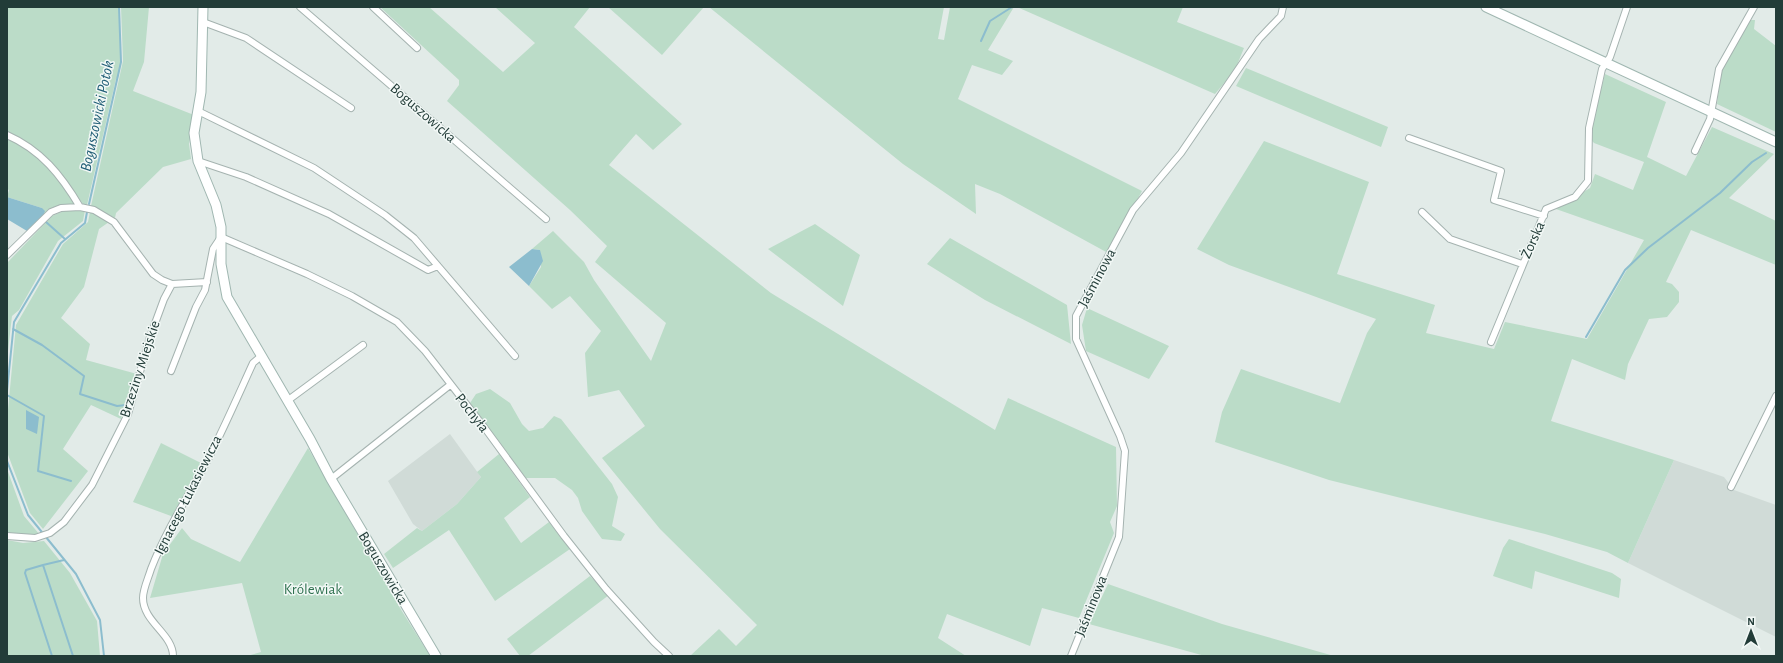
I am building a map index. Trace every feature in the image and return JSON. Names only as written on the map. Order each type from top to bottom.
[{"type":"street","name":"Boguszowicka","points":[[203,7],[201,92],[194,133],[198,161],[216,205],[221,237],[221,264],[227,297],[331,479],[436,656]]},
{"type":"street","name":"Boguszowicka","points":[[300,7],[546,219]]},
{"type":"street","points":[[373,7],[417,48]]},
{"type":"street","name":"Jaśminowa","points":[[1070,656],[1119,536],[1125,451],[1120,436],[1076,339],[1076,316],[1133,210],[1181,153],[1259,39],[1281,16],[1283,7]]},
{"type":"street","points":[[1486,7],[1776,142]]},
{"type":"street","name":"Żorska","points":[[1491,342],[1522,264],[1546,210],[1575,197],[1588,181],[1589,128],[1602,69],[1610,57],[1627,7]]},
{"type":"street","points":[[1695,151],[1712,112],[1719,69],[1754,7]]},
{"type":"street","points":[[203,22],[246,38],[351,108]]},
{"type":"street","points":[[198,111],[314,168],[385,214],[414,238],[515,356]]},
{"type":"street","points":[[7,134],[31,147],[49,163],[80,207]]},
{"type":"street","points":[[1409,138],[1501,171],[1494,200],[1544,216]]},
{"type":"street","points":[[198,161],[246,177],[329,214],[428,270],[438,266]]},
{"type":"street","points":[[7,255],[52,212],[61,208],[80,207],[99,212],[114,222],[153,274],[162,280],[172,284],[207,282]]},
{"type":"street","points":[[1422,212],[1450,239],[1522,264]]},
{"type":"street","points":[[171,371],[196,307],[205,290],[213,249],[221,237]]},
{"type":"street","name":"Pochyła","points":[[221,237],[307,274],[352,296],[397,322],[424,351],[484,427],[564,536],[606,589],[654,642],[669,656]]},
{"type":"street","name":"Brzeziny Miejskie","points":[[7,536],[27,538],[44,536],[56,530],[64,522],[92,485],[103,466],[128,414],[150,337],[164,299],[172,284]]},
{"type":"street","points":[[287,401],[363,345]]},
{"type":"street","name":"Ignacego Łukasiewicza","points":[[173,656],[172,646],[152,621],[144,607],[143,597],[145,587],[165,534],[208,460],[254,363],[260,357]]},
{"type":"street","points":[[331,479],[450,385]]},
{"type":"street","points":[[1730,487],[1776,396]]},
{"type":"shaded area","points":[[450,434],[481,477],[457,504],[422,531],[413,524],[388,481]]},
{"type":"shaded area","points":[[1674,460],[1724,477],[1734,490],[1776,505],[1776,637],[1628,563]]},
{"type":"green space","points":[[7,7],[119,7],[121,62],[87,205],[83,204],[61,174],[74,204],[43,216],[42,208],[7,197],[9,190],[7,189]]},
{"type":"green space","points":[[121,7],[149,7],[144,62],[133,91],[194,115],[189,144],[191,159],[163,167],[116,213],[115,218],[91,206],[123,61]]},
{"type":"green space","points":[[380,7],[429,7],[503,72],[535,43],[495,7],[590,7],[574,27],[682,124],[653,150],[636,134],[609,165],[771,293],[995,430],[1008,398],[1116,447],[1117,506],[1110,522],[1114,533],[1079,618],[1042,608],[1030,646],[947,614],[938,638],[966,656],[690,656],[719,629],[736,646],[757,625],[660,529],[602,458],[645,426],[619,390],[588,397],[585,353],[601,331],[570,296],[552,309],[529,286],[541,267],[540,250],[532,249],[553,231],[584,262],[594,280],[651,361],[666,323],[595,262],[607,246],[570,210],[447,101],[459,85],[459,80]]},
{"type":"green space","points":[[608,7],[704,7],[662,55]]},
{"type":"green space","points":[[709,7],[944,7],[938,39],[944,40],[950,7],[1014,7],[988,50],[1013,61],[1002,75],[972,65],[958,99],[1142,191],[1108,253],[1000,194],[975,184],[976,214],[903,164]]},
{"type":"green space","points":[[1017,7],[1183,7],[1177,22],[1244,48],[1235,70],[1215,94]]},
{"type":"green space","points":[[1750,20],[1755,20],[1754,29],[1776,46],[1776,132],[1717,104],[1721,71]]},
{"type":"green space","points":[[1246,68],[1388,127],[1381,147],[1236,86]]},
{"type":"green space","points":[[1605,74],[1666,102],[1647,157],[1686,176],[1712,127],[1774,154],[1729,198],[1776,221],[1776,265],[1691,230],[1666,282],[1672,284],[1679,292],[1679,302],[1667,317],[1649,319],[1628,364],[1625,380],[1572,359],[1551,421],[1674,460],[1628,563],[1607,552],[1545,534],[1329,480],[1215,442],[1222,412],[1241,369],[1340,403],[1367,333],[1376,319],[1229,265],[1197,249],[1264,141],[1369,182],[1337,274],[1435,305],[1426,333],[1494,349],[1505,322],[1587,339],[1644,240],[1556,209],[1590,188],[1595,174],[1633,190],[1644,162],[1594,143],[1589,137]]},
{"type":"green space","points":[[78,209],[85,210],[83,221],[58,241],[19,310],[12,316],[7,360],[7,263],[52,216],[64,211]]},
{"type":"green space","points":[[90,212],[103,216],[109,222],[99,229],[84,287],[61,318],[90,344],[86,360],[137,374],[121,419],[91,405],[63,449],[88,471],[43,529],[30,513],[7,452],[7,420],[16,325],[63,244],[88,222]]},
{"type":"green space","points":[[815,224],[860,255],[843,306],[768,249]]},
{"type":"green space","points":[[950,238],[1067,305],[1071,344],[985,300],[927,264]]},
{"type":"green space","points":[[1087,308],[1169,346],[1149,379],[1086,351],[1082,325]]},
{"type":"green space","points":[[490,389],[510,403],[522,424],[529,431],[543,428],[554,416],[561,419],[612,484],[618,497],[612,526],[625,534],[621,541],[602,539],[582,511],[578,498],[572,490],[555,478],[526,478],[470,403],[476,394]]},
{"type":"green space","points":[[161,443],[203,464],[172,518],[171,516],[133,502]]},
{"type":"green space","name":"Królewiak","points":[[308,448],[400,608],[430,656],[247,656],[261,652],[242,583],[150,598],[163,554],[182,528],[191,539],[240,562]]},
{"type":"green space","points":[[499,454],[530,497],[504,518],[521,543],[549,522],[570,549],[495,601],[449,530],[393,568],[384,554],[417,528],[422,531],[457,504],[481,477],[477,472]]},
{"type":"green space","points":[[7,469],[24,516],[40,535],[15,535],[7,532]]},
{"type":"green space","points":[[1509,539],[1612,573],[1621,579],[1619,598],[1535,571],[1532,589],[1493,576],[1503,548]]},
{"type":"green space","points":[[7,540],[23,543],[44,541],[70,573],[97,621],[100,656],[7,656]]},
{"type":"green space","points":[[590,576],[609,595],[528,656],[520,656],[507,639]]},
{"type":"green space","points":[[1108,584],[1222,624],[1334,656],[1205,656],[1089,624]]},
{"type":"water","points":[[7,197],[42,208],[45,211],[43,216],[27,231],[7,219]]},
{"type":"water","points":[[532,249],[540,250],[543,261],[529,286],[509,267]]},
{"type":"water","points":[[26,410],[39,417],[37,434],[26,429]]},
{"type":"waterway","name":"Boguszowicki Potok","points":[[89,204],[121,62],[119,7]]},
{"type":"waterway","points":[[981,41],[990,21],[1012,7]]},
{"type":"waterway","points":[[1586,337],[1625,270],[1648,248],[1720,193],[1752,162],[1766,153]]},
{"type":"waterway","name":"Boguszowicki Potok","points":[[7,391],[14,322],[61,243],[85,223],[87,212]]},
{"type":"waterway","points":[[46,222],[65,239]]},
{"type":"waterway","points":[[13,329],[42,345],[84,376],[80,394],[117,406],[126,405]]},
{"type":"waterway","points":[[7,395],[44,416],[38,471],[71,481]]},
{"type":"waterway","name":"Boguszowicki Potok","points":[[7,461],[28,515],[76,574],[100,620],[104,656]]},
{"type":"waterway","points":[[64,560],[43,565],[73,656]]},
{"type":"waterway","points":[[43,565],[26,570],[25,573],[52,656]]}]
